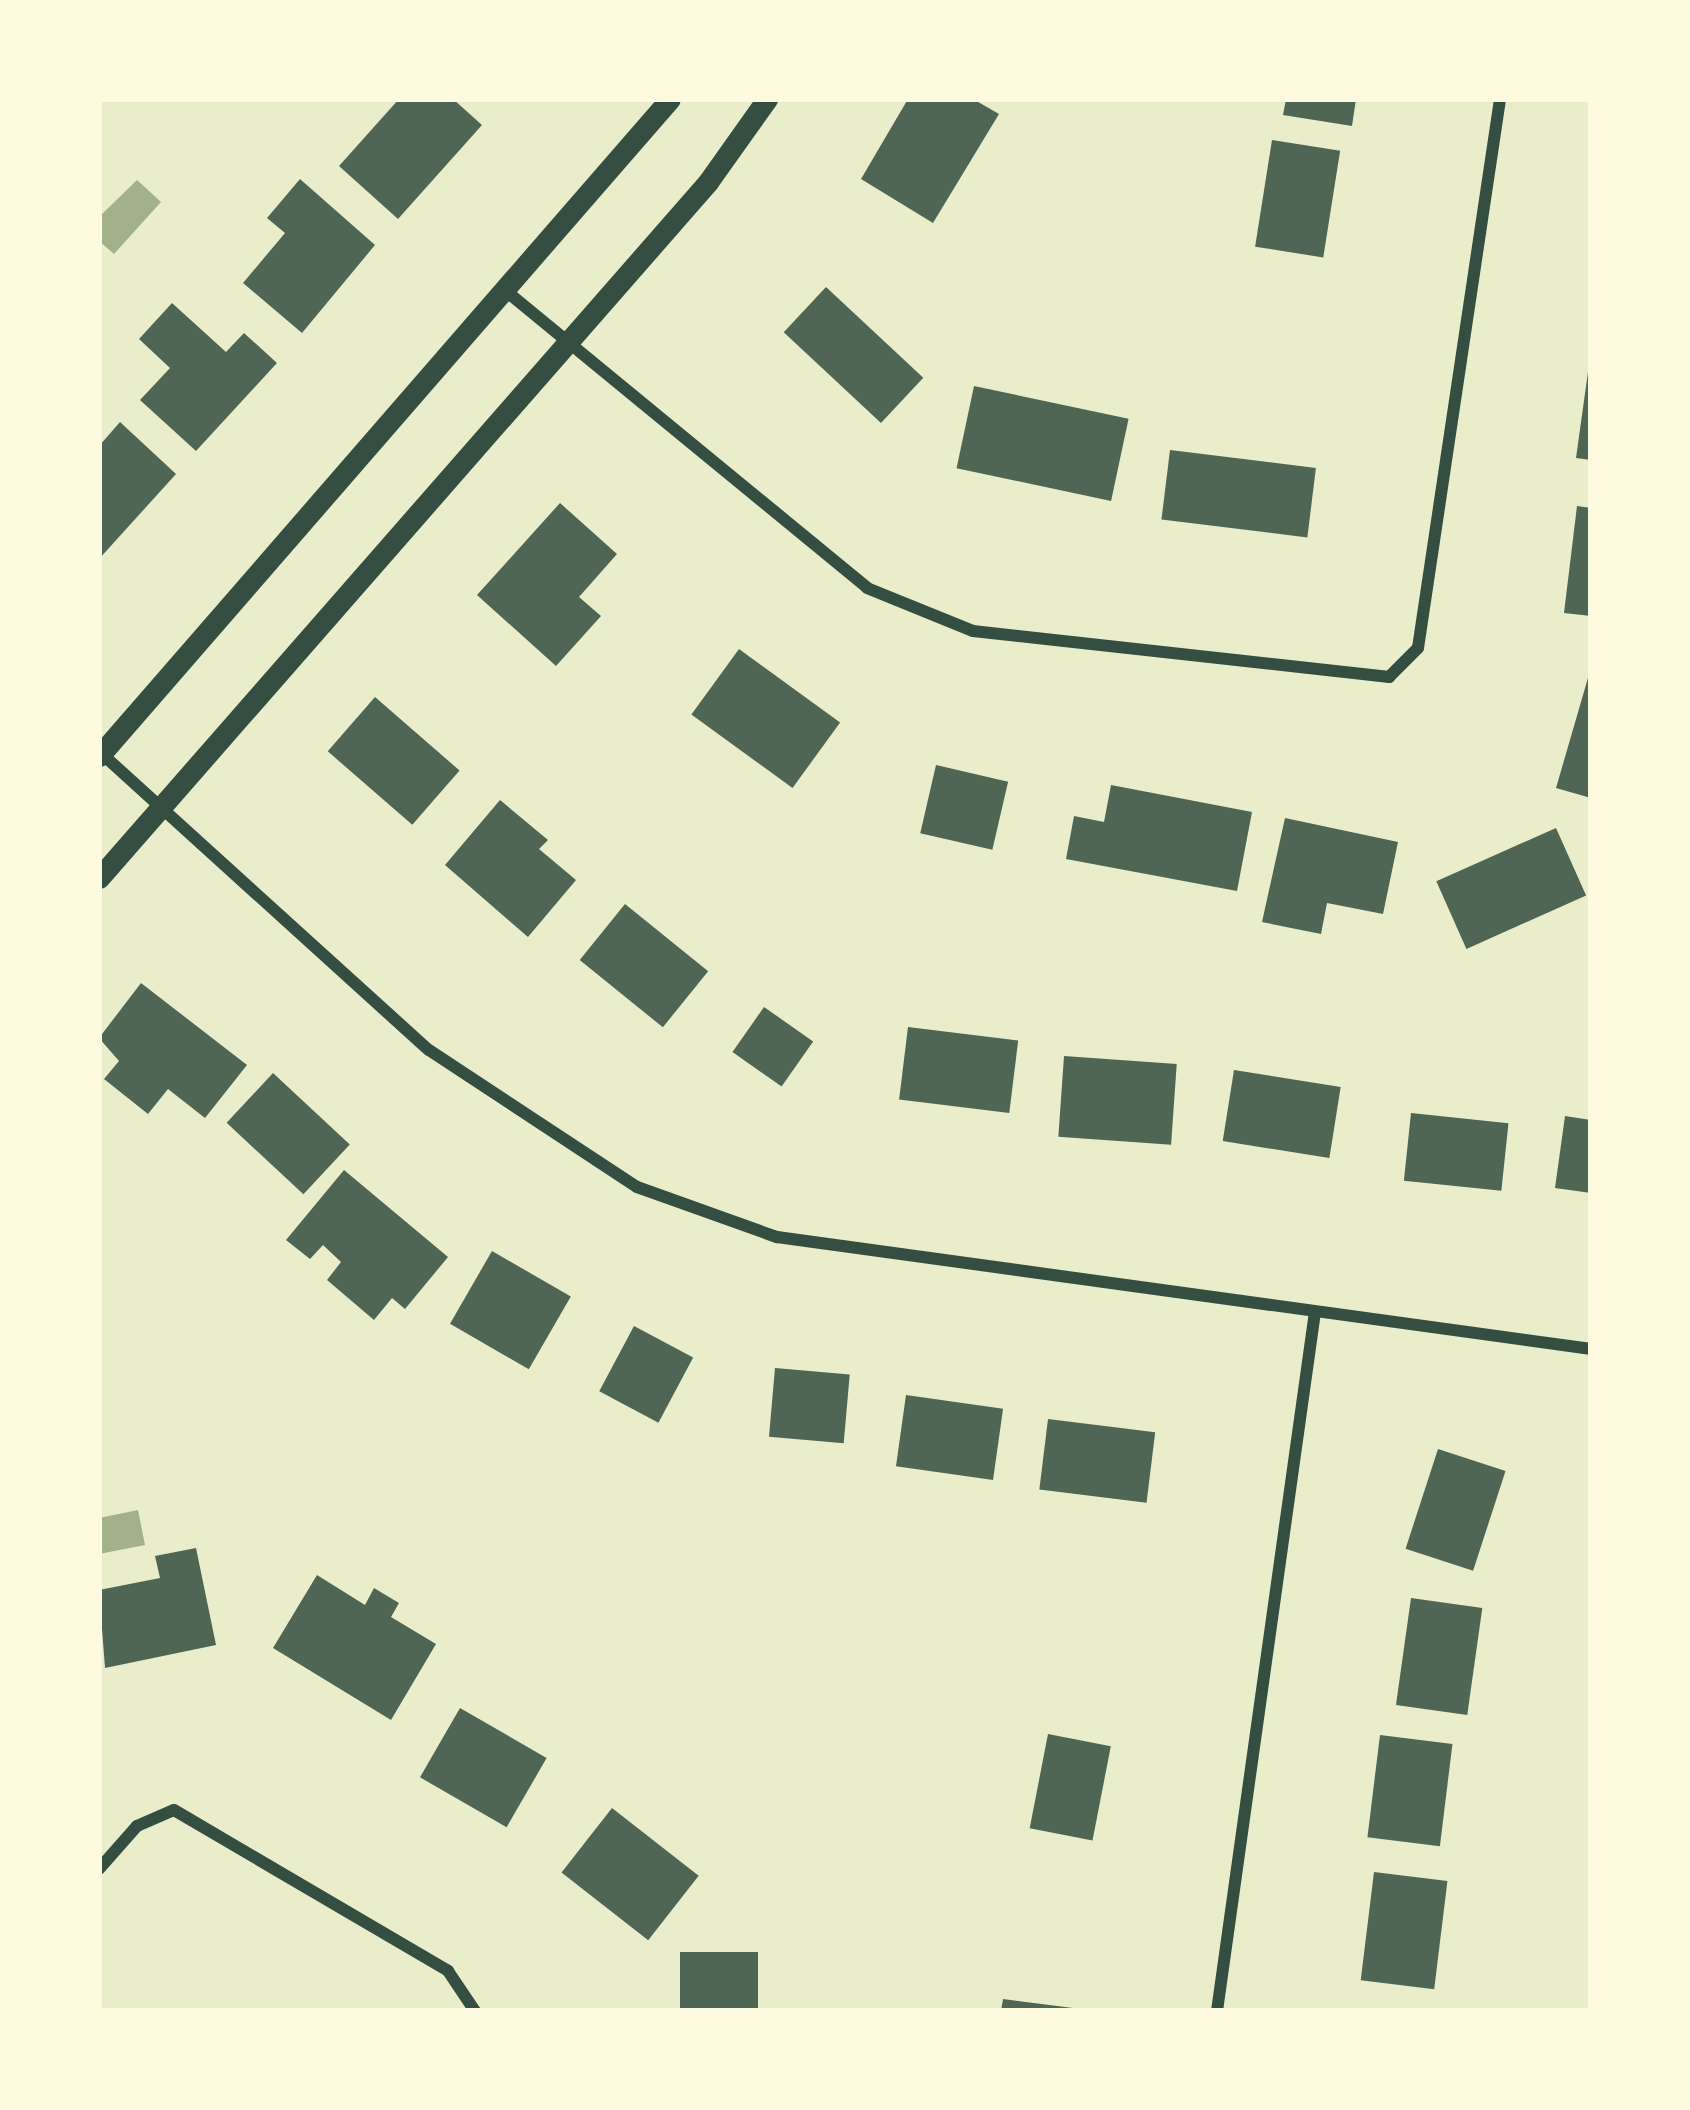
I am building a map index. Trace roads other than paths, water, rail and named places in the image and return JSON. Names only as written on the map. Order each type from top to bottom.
[{"type":"street","points":[[670,99],[100,755],[429,1050],[638,1187],[777,1237],[1591,1348]]},
{"type":"street","points":[[99,878],[708,182],[767,99]]},
{"type":"street","points":[[506,291],[867,588],[974,631],[1389,676],[1418,647],[1500,99]]},
{"type":"street","points":[[1217,2011],[1315,1312]]},
{"type":"street","points":[[99,1869],[136,1826],[174,1810],[448,1971],[475,2011]]}]
